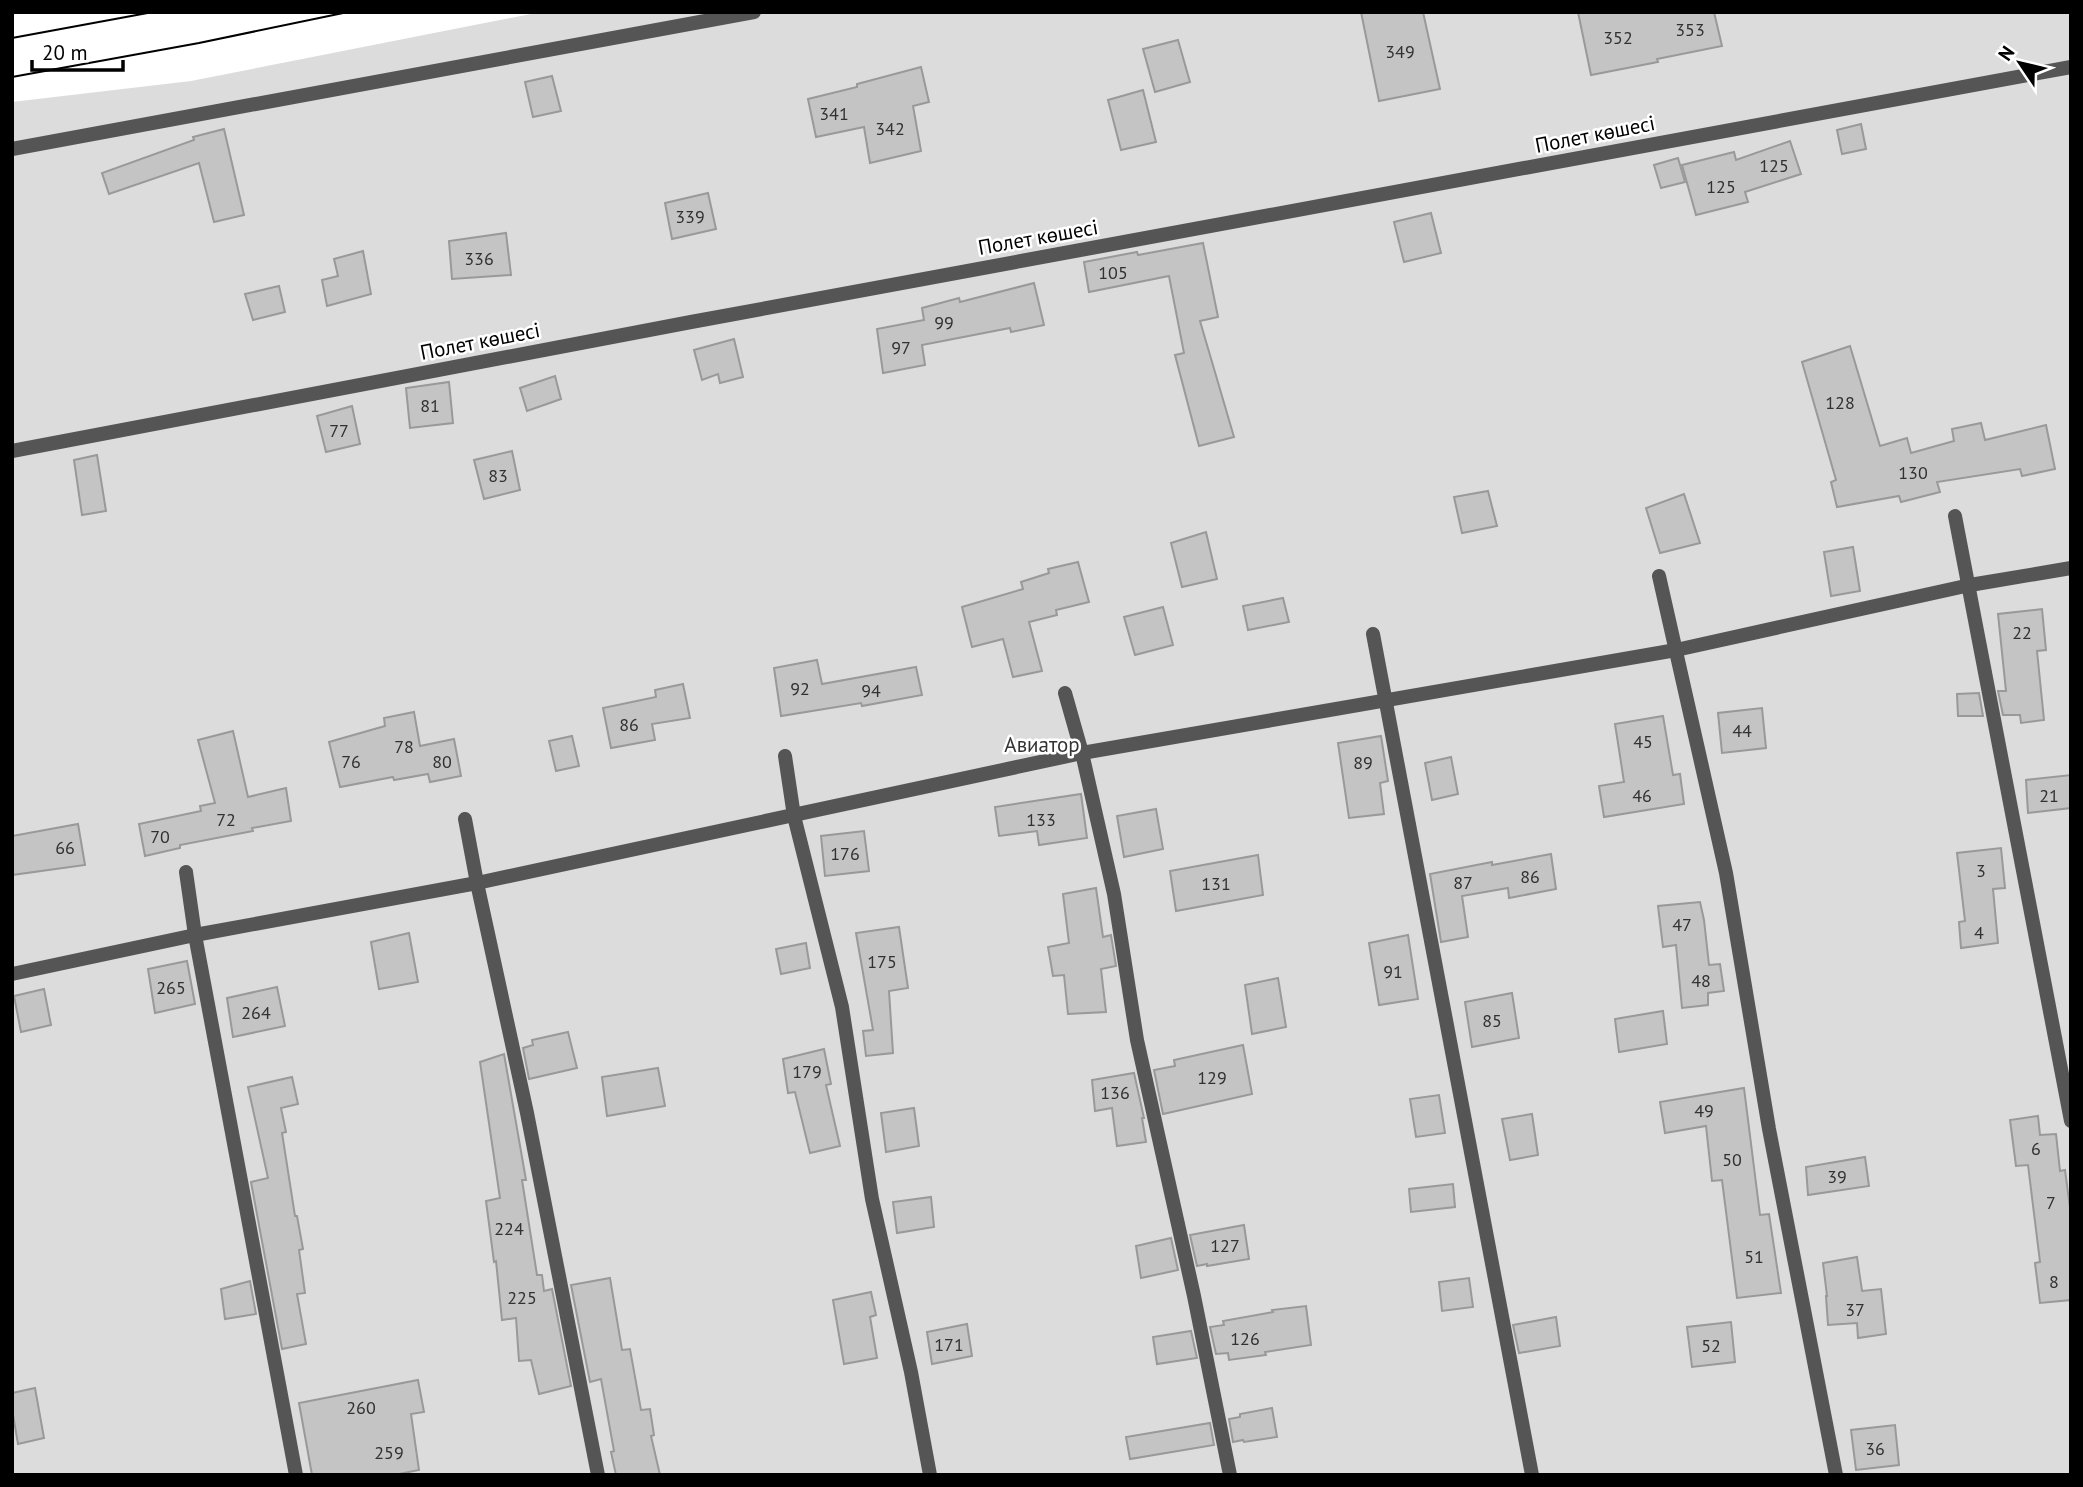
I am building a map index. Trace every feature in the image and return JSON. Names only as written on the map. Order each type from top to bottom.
[{"type":"street","points":[[12,149],[754,12]]},
{"type":"street","name":"Полет көшесі","points":[[12,451],[691,322],[2071,67]]},
{"type":"street","points":[[1955,516],[2071,1121]]},
{"type":"street","points":[[12,974],[195,934],[477,883],[1082,753],[1676,650],[1970,585],[2071,568]]},
{"type":"street","points":[[1659,576],[1726,873],[1769,1129],[1836,1475]]},
{"type":"street","points":[[1373,634],[1532,1475]]},
{"type":"street","points":[[1065,693],[1082,753],[1114,894],[1137,1040],[1195,1296],[1230,1475]]},
{"type":"street","points":[[785,757],[793,816],[842,1007],[872,1199],[911,1372],[930,1475]]},
{"type":"street","points":[[465,818],[527,1113],[598,1475]]},
{"type":"street","points":[[186,873],[195,934],[296,1475]]},
{"type":"green space","name":"Авиатор","points":[[541,12],[2071,12],[2071,1475],[12,1475],[12,102],[191,81]]},
{"type":"building","points":[[1361,12],[1423,12],[1440,89],[1379,101]]},
{"type":"building","points":[[1578,12],[1714,12],[1722,46],[1591,75]]},
{"type":"building","points":[[1178,40],[1190,82],[1155,92],[1143,49]]},
{"type":"building","points":[[921,67],[929,102],[913,106],[921,151],[870,163],[864,127],[816,137],[808,99]]},
{"type":"building","points":[[552,76],[561,111],[533,117],[525,82]]},
{"type":"building","points":[[1143,90],[1156,142],[1121,150],[1108,100]]},
{"type":"building","points":[[1861,124],[1866,149],[1842,154],[1837,130]]},
{"type":"building","points":[[224,129],[244,215],[214,222],[199,163],[109,194],[102,173],[194,140],[193,137]]},
{"type":"building","points":[[1790,141],[1801,174],[1745,192],[1748,202],[1696,215],[1682,165],[1734,152],[1736,160]]},
{"type":"building","points":[[1678,158],[1685,182],[1661,188],[1654,165]]},
{"type":"building","points":[[708,193],[716,229],[672,239],[665,203]]},
{"type":"building","points":[[1431,213],[1441,253],[1404,262],[1394,222]]},
{"type":"building","points":[[506,233],[511,275],[452,279],[449,241]]},
{"type":"building","points":[[1203,243],[1218,317],[1200,321],[1234,437],[1199,446],[1175,355],[1184,353],[1169,276],[1089,292],[1084,262]]},
{"type":"building","points":[[363,251],[371,294],[327,306],[322,280],[338,276],[334,259]]},
{"type":"building","points":[[1034,283],[1044,325],[1011,332],[1010,328],[922,345],[925,365],[883,373],[877,329],[924,320],[922,308],[959,298],[960,302]]},
{"type":"building","points":[[279,286],[285,312],[253,320],[245,294]]},
{"type":"building","points":[[734,339],[743,377],[720,383],[718,374],[702,380],[694,350]]},
{"type":"building","points":[[1850,346],[1880,446],[1907,438],[1911,453],[1954,441],[1952,429],[1981,423],[1985,440],[2046,425],[2055,469],[2022,476],[2020,469],[1937,482],[1940,492],[1901,502],[1899,496],[1837,507],[1831,482],[1836,480],[1802,362]]},
{"type":"building","points":[[555,376],[561,399],[527,411],[520,388]]},
{"type":"building","points":[[449,382],[453,423],[410,428],[406,388]]},
{"type":"building","points":[[352,406],[360,444],[326,452],[317,416]]},
{"type":"building","points":[[512,451],[520,490],[484,499],[474,460]]},
{"type":"building","points":[[97,455],[106,511],[82,515],[74,460]]},
{"type":"building","points":[[1488,491],[1497,526],[1462,533],[1454,497]]},
{"type":"building","points":[[1684,494],[1700,543],[1660,553],[1646,508]]},
{"type":"building","points":[[1206,532],[1217,579],[1182,587],[1171,543]]},
{"type":"building","points":[[1853,547],[1860,591],[1831,596],[1824,552]]},
{"type":"building","points":[[1078,562],[1089,602],[1056,610],[1057,615],[1029,622],[1042,671],[1013,677],[1003,639],[972,647],[962,607],[1023,589],[1021,582],[1049,573],[1048,569]]},
{"type":"building","points":[[1283,598],[1289,622],[1248,630],[1243,606]]},
{"type":"building","points":[[1163,607],[1173,645],[1135,655],[1124,617]]},
{"type":"building","points":[[2042,609],[2046,650],[2037,651],[2044,720],[2021,723],[2020,715],[2003,715],[1998,691],[2006,691],[1998,614]]},
{"type":"building","points":[[817,660],[822,684],[916,667],[922,695],[781,716],[774,668]]},
{"type":"building","points":[[683,684],[690,718],[652,724],[655,740],[611,748],[603,708],[656,697],[655,690]]},
{"type":"building","points":[[1979,693],[1983,716],[1958,716],[1957,694]]},
{"type":"building","points":[[1762,708],[1766,748],[1722,753],[1718,713]]},
{"type":"building","points":[[414,712],[420,746],[454,739],[461,776],[430,782],[428,774],[394,780],[393,777],[340,787],[329,742],[385,726],[384,718]]},
{"type":"building","points":[[1663,716],[1673,775],[1680,774],[1684,804],[1604,817],[1599,786],[1624,782],[1615,724]]},
{"type":"building","points":[[233,731],[248,797],[286,788],[291,821],[180,845],[180,848],[145,856],[139,824],[201,811],[200,806],[215,803],[198,740]]},
{"type":"building","points":[[572,736],[579,766],[556,771],[549,741]]},
{"type":"building","points":[[1381,736],[1388,781],[1380,783],[1384,814],[1349,818],[1338,743]]},
{"type":"building","points":[[1451,757],[1458,794],[1432,800],[1425,763]]},
{"type":"building","points":[[2071,775],[2071,808],[2028,813],[2026,780]]},
{"type":"building","points":[[1081,794],[1087,838],[1039,845],[1037,831],[999,836],[995,807]]},
{"type":"building","points":[[1156,809],[1163,849],[1124,857],[1117,816]]},
{"type":"building","points":[[78,824],[85,865],[12,875],[12,836]]},
{"type":"building","points":[[864,831],[869,871],[825,876],[821,836]]},
{"type":"building","points":[[2001,848],[2005,888],[1993,889],[1998,943],[1961,948],[1959,922],[1965,921],[1957,853]]},
{"type":"building","points":[[1551,854],[1556,889],[1509,898],[1508,888],[1462,896],[1468,937],[1441,942],[1430,874]]},
{"type":"building","points":[[1258,855],[1263,895],[1176,911],[1170,871]]},
{"type":"building","points":[[1096,888],[1103,937],[1111,935],[1116,966],[1101,969],[1106,1012],[1068,1014],[1064,975],[1053,976],[1048,947],[1069,943],[1063,894]]},
{"type":"building","points":[[1700,902],[1709,965],[1720,964],[1724,991],[1708,993],[1708,1005],[1682,1008],[1676,945],[1663,947],[1658,906]]},
{"type":"building","points":[[899,927],[908,988],[889,991],[893,1053],[866,1056],[863,1031],[873,1030],[856,933]]},
{"type":"building","points":[[409,933],[418,982],[379,989],[371,942]]},
{"type":"building","points":[[1408,935],[1418,999],[1379,1005],[1369,943]]},
{"type":"building","points":[[806,943],[810,968],[781,974],[776,949]]},
{"type":"building","points":[[187,961],[195,1004],[155,1013],[148,969]]},
{"type":"building","points":[[1278,978],[1286,1027],[1252,1034],[1245,985]]},
{"type":"building","points":[[277,987],[285,1026],[233,1037],[227,998]]},
{"type":"building","points":[[44,989],[51,1025],[21,1032],[14,996]]},
{"type":"building","points":[[1512,993],[1519,1038],[1472,1047],[1465,1002]]},
{"type":"building","points":[[1663,1011],[1667,1044],[1619,1052],[1615,1019]]},
{"type":"building","points":[[568,1032],[577,1068],[529,1079],[523,1048],[533,1045],[532,1040]]},
{"type":"building","points":[[1243,1045],[1252,1094],[1163,1114],[1154,1070],[1175,1066],[1174,1060]]},
{"type":"building","points":[[824,1049],[831,1084],[826,1085],[840,1146],[810,1153],[795,1092],[788,1093],[783,1059]]},
{"type":"building","points":[[504,1054],[526,1180],[522,1180],[537,1275],[542,1275],[544,1291],[552,1289],[571,1386],[539,1394],[531,1360],[519,1361],[516,1318],[502,1320],[486,1201],[500,1198],[480,1062]]},
{"type":"building","points":[[658,1068],[665,1106],[607,1116],[602,1077]]},
{"type":"building","points":[[1134,1073],[1144,1118],[1146,1142],[1117,1146],[1112,1108],[1095,1111],[1092,1080]]},
{"type":"building","points":[[292,1077],[298,1104],[281,1108],[286,1132],[282,1133],[303,1249],[299,1250],[305,1293],[297,1294],[306,1344],[282,1349],[251,1182],[268,1178],[248,1087]]},
{"type":"building","points":[[1744,1088],[1760,1215],[1769,1214],[1781,1293],[1737,1298],[1722,1180],[1712,1181],[1706,1126],[1665,1133],[1660,1102]]},
{"type":"building","points":[[1439,1095],[1445,1133],[1416,1137],[1410,1099]]},
{"type":"building","points":[[914,1108],[919,1146],[886,1152],[881,1113]]},
{"type":"building","points":[[1532,1114],[1538,1155],[1510,1160],[1502,1119]]},
{"type":"building","points":[[2038,1116],[2040,1135],[2056,1134],[2060,1171],[2065,1170],[2071,1215],[2071,1300],[2040,1303],[2035,1263],[2040,1262],[2028,1165],[2016,1166],[2010,1120]]},
{"type":"building","points":[[1865,1157],[1869,1186],[1808,1195],[1806,1167]]},
{"type":"building","points":[[1453,1184],[1455,1207],[1411,1212],[1409,1189]]},
{"type":"building","points":[[931,1197],[934,1227],[897,1233],[893,1202]]},
{"type":"building","points":[[1244,1225],[1249,1259],[1197,1266],[1190,1235]]},
{"type":"building","points":[[1171,1238],[1178,1270],[1141,1278],[1136,1246]]},
{"type":"building","points":[[1857,1257],[1862,1291],[1881,1289],[1886,1334],[1858,1338],[1857,1323],[1828,1325],[1823,1263]]},
{"type":"building","points":[[610,1278],[622,1350],[630,1349],[641,1410],[650,1409],[654,1435],[651,1436],[660,1475],[616,1475],[601,1379],[590,1382],[571,1285]]},
{"type":"building","points":[[1469,1278],[1473,1307],[1442,1311],[1439,1282]]},
{"type":"building","points":[[250,1281],[256,1314],[225,1319],[221,1289]]},
{"type":"building","points":[[871,1292],[876,1315],[870,1317],[877,1358],[844,1364],[833,1300]]},
{"type":"building","points":[[1306,1306],[1311,1345],[1229,1360],[1228,1353],[1216,1354],[1210,1327],[1224,1325],[1223,1321],[1273,1312],[1272,1310]]},
{"type":"building","points":[[1556,1317],[1560,1346],[1519,1353],[1513,1325]]},
{"type":"building","points":[[1731,1322],[1735,1362],[1692,1367],[1687,1327]]},
{"type":"building","points":[[967,1324],[972,1356],[932,1364],[927,1332]]},
{"type":"building","points":[[1191,1331],[1197,1358],[1157,1364],[1153,1337]]},
{"type":"building","points":[[418,1380],[424,1412],[411,1414],[419,1470],[394,1475],[312,1475],[299,1403]]},
{"type":"building","points":[[35,1388],[44,1438],[18,1444],[12,1393]]},
{"type":"building","points":[[1272,1408],[1277,1437],[1233,1442],[1229,1419],[1240,1417],[1240,1414]]},
{"type":"building","points":[[1210,1423],[1214,1445],[1130,1459],[1126,1437]]},
{"type":"building","points":[[1895,1425],[1899,1465],[1856,1470],[1851,1430]]},
{"type":"tram line","points":[[12,38],[153,12]]},
{"type":"tram line","points":[[12,77],[199,43],[348,12]]}]
